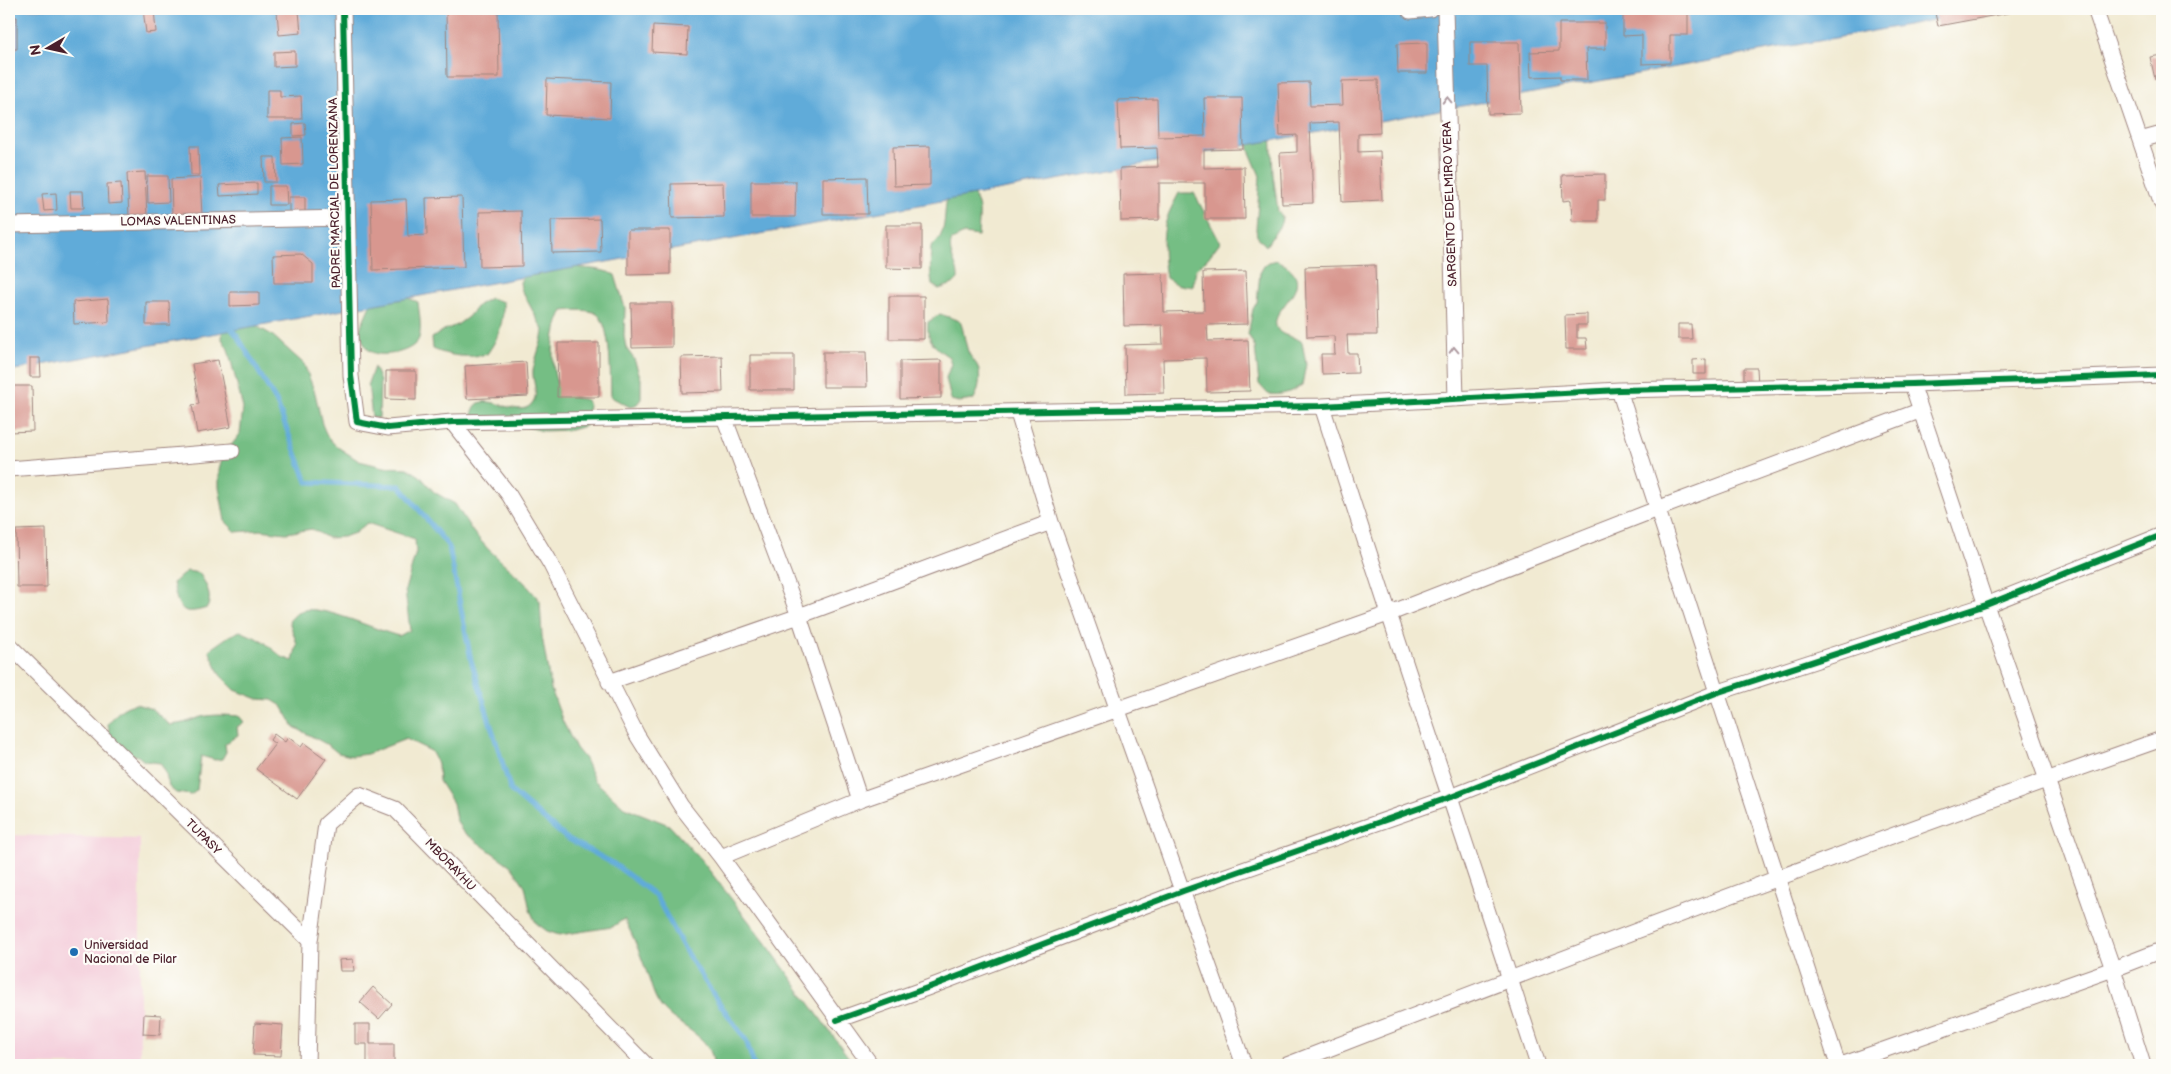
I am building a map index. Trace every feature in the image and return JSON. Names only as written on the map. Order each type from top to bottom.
[{"type":"street","name":"PADRE MARCIAL DE LORENZANA","points":[[343,9],[346,218],[351,376],[356,422],[388,428],[452,422]]},
{"type":"street","points":[[1410,10],[1430,9]]},
{"type":"street","name":"SARGENTO EDELMIRO VERA","points":[[1444,9],[1456,399]]},
{"type":"street","points":[[2096,9],[2162,204]]},
{"type":"street","points":[[2140,140],[2162,134]]},
{"type":"street","name":"LOMAS VALENTINAS","points":[[9,225],[346,218]]},
{"type":"street","points":[[452,422],[1322,406],[1619,390],[1912,384],[2162,375]]},
{"type":"street","points":[[1912,384],[1919,411],[2113,969],[2144,1065]]},
{"type":"street","points":[[1619,390],[1716,693],[1840,1065],[2162,950]]},
{"type":"street","points":[[1322,406],[1388,614],[1451,797],[1538,1065]]},
{"type":"street","points":[[721,856],[860,800],[1116,708],[1388,614],[1656,509],[1919,411]]},
{"type":"street","points":[[1018,413],[1051,522],[1244,1065]]},
{"type":"street","points":[[724,417],[799,616],[860,800]]},
{"type":"street","points":[[452,422],[509,495],[550,565],[637,735],[681,806],[721,856],[871,1065]]},
{"type":"street","points":[[9,469],[232,451]]},
{"type":"street","points":[[610,682],[799,616],[1051,522]]},
{"type":"street","points":[[837,1020],[936,985],[1183,892],[1451,797],[1716,693],[1986,605],[2162,535]]},
{"type":"street","name":"TUPASY","points":[[9,646],[310,941]]},
{"type":"street","points":[[1287,1065],[1510,978],[1778,878],[2047,779],[2162,739]]},
{"type":"street","name":"MBORAYHU","points":[[310,941],[326,824],[359,795],[395,809],[646,1065]]},
{"type":"street","points":[[307,1065],[310,941]]},
{"type":"shaded area","name":"Universidad Nacional de Pilar","points":[[9,835],[140,839],[140,1065],[9,1065]]},
{"type":"green space","points":[[1271,128],[1273,174],[1278,211],[1282,217],[1281,224],[1266,246],[1257,236],[1260,176],[1249,150],[1247,136]]},
{"type":"green space","points":[[968,188],[978,205],[978,236],[964,234],[952,240],[951,250],[958,279],[953,284],[939,289],[932,285],[930,266],[931,246],[940,237],[944,225],[947,198]]},
{"type":"green space","points":[[1179,193],[1194,193],[1220,242],[1208,258],[1196,269],[1193,286],[1179,286],[1166,278],[1163,248],[1165,225]]},
{"type":"green space","points":[[1276,260],[1290,269],[1296,278],[1296,287],[1276,322],[1278,330],[1302,342],[1306,364],[1302,385],[1286,393],[1268,394],[1259,384],[1255,347],[1248,334],[1253,309],[1257,302],[1260,273],[1264,266]]},
{"type":"green space","points":[[559,264],[602,270],[615,275],[625,308],[624,336],[626,348],[634,359],[641,379],[641,399],[637,404],[630,407],[611,397],[608,341],[602,320],[597,314],[576,310],[563,311],[556,329],[554,341],[553,366],[555,377],[564,394],[587,400],[589,406],[585,426],[571,430],[543,431],[472,416],[473,410],[479,403],[492,402],[522,409],[528,407],[533,402],[535,391],[533,371],[543,330],[521,289],[520,282],[524,276]]},
{"type":"green space","points":[[398,294],[418,302],[419,338],[411,347],[397,353],[382,354],[370,351],[363,342],[359,331],[371,303]]},
{"type":"green space","points":[[490,298],[503,302],[503,309],[502,323],[498,336],[487,354],[460,356],[446,354],[433,349],[432,338],[444,330],[457,325],[468,317],[478,305]]},
{"type":"green space","points":[[940,314],[960,321],[968,351],[979,369],[979,383],[973,400],[959,402],[951,400],[946,378],[951,364],[949,357],[932,343],[928,334],[928,322]]},
{"type":"green space","points":[[251,323],[272,335],[304,364],[315,393],[322,424],[327,436],[336,446],[359,461],[384,467],[407,468],[420,476],[434,492],[455,504],[473,532],[488,549],[524,582],[540,601],[542,636],[551,689],[563,722],[576,748],[585,759],[594,780],[624,807],[669,825],[702,861],[768,946],[854,1065],[713,1065],[712,1055],[702,1040],[671,1016],[658,1003],[637,947],[624,919],[612,927],[559,935],[547,931],[536,923],[530,910],[525,886],[511,866],[462,831],[456,819],[453,803],[439,781],[438,764],[431,751],[406,739],[367,754],[352,756],[338,753],[328,745],[294,727],[282,706],[272,700],[258,699],[235,690],[220,675],[209,650],[240,631],[263,641],[282,657],[293,661],[297,644],[289,621],[301,611],[310,610],[335,614],[399,636],[410,630],[405,590],[416,552],[415,539],[367,523],[355,533],[343,537],[328,538],[312,529],[286,533],[260,530],[236,532],[225,521],[219,487],[219,470],[223,456],[240,434],[243,408],[228,349],[222,339],[223,327]]},
{"type":"green space","points":[[374,367],[380,381],[379,418],[372,418],[368,383]]},
{"type":"green space","points":[[187,571],[199,573],[204,581],[209,595],[207,608],[191,611],[181,608],[176,598],[173,583]]},
{"type":"green space","points":[[136,704],[152,709],[170,725],[218,715],[239,716],[244,722],[237,727],[238,735],[225,744],[226,752],[222,759],[215,760],[201,756],[197,790],[191,795],[176,793],[169,787],[165,771],[160,763],[144,761],[138,756],[130,754],[113,752],[108,724],[123,709]]},
{"type":"water","points":[[9,9],[1994,9],[9,371]]},
{"type":"building","points":[[143,9],[154,9],[156,32],[146,33]]},
{"type":"building","points":[[362,9],[408,9],[408,12],[362,14]]},
{"type":"building","points":[[446,9],[498,9],[499,77],[447,77]]},
{"type":"building","points":[[1623,9],[1688,9],[1688,35],[1670,35],[1670,63],[1642,64],[1642,35],[1623,36]]},
{"type":"building","points":[[1934,9],[2024,9],[2024,10],[1938,26]]},
{"type":"building","points":[[299,11],[301,33],[279,35],[277,12]]},
{"type":"building","points":[[9,17],[17,17],[17,49],[9,49]]},
{"type":"building","points":[[1559,23],[1605,23],[1605,49],[1586,49],[1587,80],[1560,80],[1560,76],[1531,77],[1530,52],[1559,51]]},
{"type":"building","points":[[653,25],[688,27],[687,54],[652,52]]},
{"type":"building","points":[[1470,42],[1519,42],[1521,113],[1488,114],[1487,66],[1470,66]]},
{"type":"building","points":[[1427,43],[1427,73],[1398,73],[1397,44]]},
{"type":"building","points":[[295,51],[295,66],[274,67],[274,52]]},
{"type":"building","points":[[2162,55],[2162,77],[2155,79],[2150,57]]},
{"type":"building","points":[[9,67],[11,67],[10,95],[9,95]]},
{"type":"building","points":[[547,79],[611,82],[610,118],[546,115]]},
{"type":"building","points":[[1378,80],[1380,133],[1358,134],[1358,152],[1380,151],[1382,200],[1342,202],[1339,122],[1310,123],[1313,203],[1282,204],[1280,153],[1297,152],[1297,135],[1280,136],[1278,83],[1309,82],[1310,106],[1343,105],[1342,81]]},
{"type":"building","points":[[267,90],[280,90],[280,97],[301,96],[302,119],[267,119]]},
{"type":"building","points":[[1204,98],[1242,98],[1243,149],[1204,150],[1204,168],[1244,167],[1245,219],[1205,219],[1205,183],[1159,183],[1159,220],[1121,221],[1120,168],[1158,167],[1157,148],[1120,149],[1118,100],[1157,99],[1158,137],[1205,136]]},
{"type":"building","points":[[305,123],[306,135],[293,136],[293,124]]},
{"type":"building","points":[[302,137],[303,164],[283,165],[282,138]]},
{"type":"building","points":[[190,146],[198,146],[199,175],[191,175]]},
{"type":"building","points":[[930,146],[930,185],[894,186],[893,147]]},
{"type":"building","points":[[263,157],[275,157],[276,182],[264,182]]},
{"type":"building","points":[[145,172],[147,217],[129,218],[127,173]]},
{"type":"building","points":[[1605,174],[1605,200],[1598,200],[1598,221],[1572,221],[1571,200],[1563,201],[1562,175]]},
{"type":"building","points":[[147,176],[168,176],[169,202],[148,203]]},
{"type":"building","points":[[200,177],[202,215],[172,216],[171,179]]},
{"type":"building","points":[[867,177],[868,214],[823,214],[823,178]]},
{"type":"building","points":[[751,181],[796,181],[795,217],[751,217]]},
{"type":"building","points":[[121,183],[122,203],[108,204],[107,184]]},
{"type":"building","points":[[257,183],[257,194],[220,196],[219,185]]},
{"type":"building","points":[[723,183],[724,217],[672,218],[671,184]]},
{"type":"building","points":[[269,186],[286,186],[287,205],[269,205]]},
{"type":"building","points":[[70,191],[83,191],[84,208],[71,208]]},
{"type":"building","points":[[56,193],[57,210],[44,211],[42,194]]},
{"type":"building","points":[[289,197],[305,197],[305,214],[289,214]]},
{"type":"building","points":[[462,197],[464,267],[373,270],[371,200],[406,199],[408,236],[427,235],[426,198]]},
{"type":"building","points":[[521,211],[522,266],[480,267],[479,212]]},
{"type":"building","points":[[600,219],[601,252],[552,253],[551,220]]},
{"type":"building","points":[[886,225],[922,225],[922,269],[886,268]]},
{"type":"building","points":[[628,230],[670,230],[670,274],[628,275]]},
{"type":"building","points":[[301,254],[313,264],[313,283],[274,283],[273,255]]},
{"type":"building","points":[[1375,265],[1377,335],[1347,335],[1348,353],[1357,353],[1358,373],[1322,374],[1321,354],[1335,354],[1334,336],[1307,337],[1305,267]]},
{"type":"building","points":[[1246,271],[1248,324],[1207,325],[1208,341],[1248,340],[1250,391],[1207,392],[1206,358],[1163,359],[1164,393],[1126,394],[1125,345],[1163,344],[1162,325],[1124,326],[1123,274],[1163,273],[1164,312],[1204,311],[1203,272]]},
{"type":"building","points":[[230,292],[259,292],[259,305],[230,306]]},
{"type":"building","points":[[889,296],[924,296],[924,339],[889,339]]},
{"type":"building","points":[[108,299],[109,322],[74,324],[73,302]]},
{"type":"building","points":[[146,302],[169,302],[170,325],[146,325]]},
{"type":"building","points":[[631,303],[672,303],[672,347],[632,348]]},
{"type":"building","points":[[1587,314],[1587,325],[1577,325],[1577,338],[1586,338],[1587,349],[1566,349],[1565,315]]},
{"type":"building","points":[[1678,324],[1691,324],[1692,339],[1678,339]]},
{"type":"building","points":[[558,343],[599,343],[599,397],[557,397]]},
{"type":"building","points":[[823,352],[866,352],[867,387],[823,387]]},
{"type":"building","points":[[750,355],[794,355],[794,390],[750,390]]},
{"type":"building","points":[[722,356],[723,392],[682,393],[681,357]]},
{"type":"building","points":[[30,358],[40,358],[41,377],[30,377]]},
{"type":"building","points":[[1706,359],[1706,374],[1693,374],[1693,360]]},
{"type":"building","points":[[218,360],[231,427],[197,433],[192,405],[199,404],[192,364]]},
{"type":"building","points":[[941,360],[941,398],[900,399],[900,361]]},
{"type":"building","points":[[526,362],[528,396],[467,399],[465,366]]},
{"type":"building","points":[[1744,368],[1757,368],[1758,385],[1744,385]]},
{"type":"building","points":[[386,371],[416,371],[416,400],[386,399]]},
{"type":"building","points":[[9,386],[32,386],[33,431],[9,432]]},
{"type":"building","points":[[46,529],[47,587],[17,587],[16,530]]},
{"type":"building","points":[[274,734],[285,742],[288,737],[301,747],[304,743],[326,759],[297,799],[256,769],[275,744],[270,740]]},
{"type":"building","points":[[353,959],[354,971],[340,971],[339,960]]},
{"type":"building","points":[[373,987],[392,1004],[379,1019],[360,1002]]},
{"type":"building","points":[[144,1014],[161,1015],[160,1035],[143,1034]]},
{"type":"building","points":[[255,1023],[283,1025],[281,1056],[253,1055]]},
{"type":"building","points":[[355,1024],[370,1024],[370,1044],[394,1044],[394,1065],[367,1065],[367,1044],[355,1044]]},
{"type":"waterway","points":[[229,326],[238,337],[276,401],[307,482],[400,486],[449,547],[471,660],[511,791],[565,837],[614,864],[656,896],[686,952],[746,1040],[754,1065]]},
{"type":"cycle path","points":[[343,9],[351,376],[357,422],[388,428],[452,422],[1322,406],[1619,390],[1912,384],[2162,375]]},
{"type":"cycle path","points":[[837,1020],[1183,891],[1451,797],[1716,693],[1986,605],[2162,535]]},
{"type":"place","name":"Universidad Nacional de Pilar","points":[[74,952]]}]
